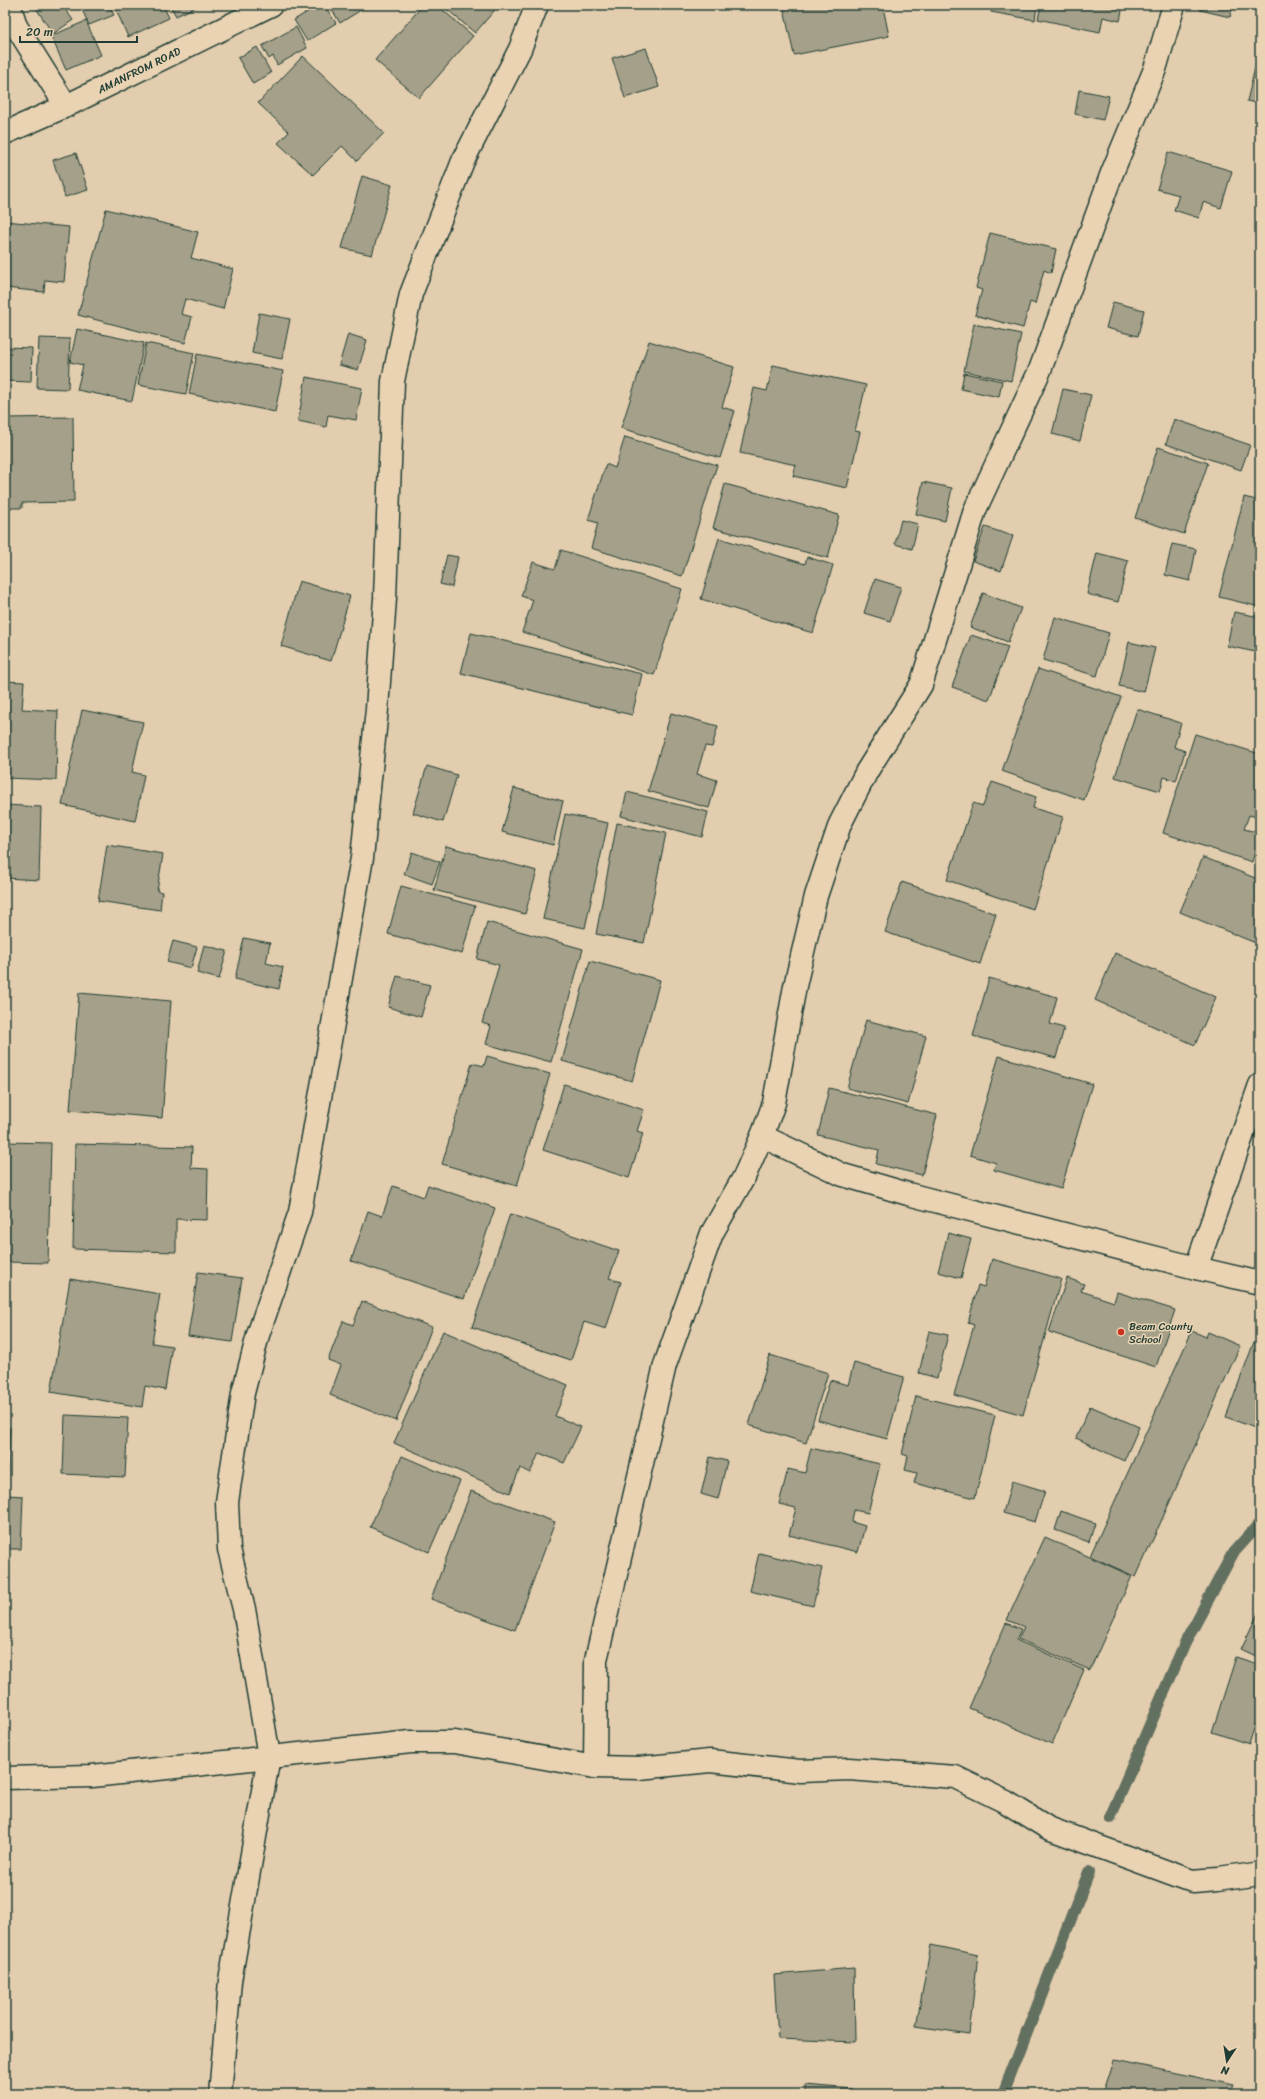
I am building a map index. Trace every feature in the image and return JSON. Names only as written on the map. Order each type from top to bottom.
[{"type":"street","points":[[11,5],[10,7],[16,26],[66,106]]},
{"type":"street","name":"AMANFROM ROAD","points":[[5,133],[66,106],[271,5]]},
{"type":"street","points":[[220,2094],[230,1981],[269,1756],[244,1609],[229,1549],[227,1502],[243,1393],[258,1335],[300,1212],[362,858],[377,709],[385,606],[393,381],[411,294],[463,161],[520,49],[537,5]]},
{"type":"street","points":[[595,1767],[596,1660],[665,1365],[712,1233],[744,1177],[762,1136],[774,1103],[796,986],[816,896],[840,824],[867,771],[921,685],[975,510],[1040,370],[1112,173],[1155,68],[1174,5]]},
{"type":"street","points":[[1196,1268],[1260,1084]]},
{"type":"street","points":[[762,1136],[843,1175],[908,1194],[1196,1268],[1260,1282]]},
{"type":"street","points":[[5,1778],[92,1776],[411,1742],[455,1742],[595,1767],[638,1768],[710,1761],[800,1771],[849,1769],[955,1777],[1006,1802],[1048,1828],[1192,1881],[1218,1880],[1260,1873]]},
{"type":"building","points":[[34,5],[62,5],[73,20],[53,34]]},
{"type":"building","points":[[80,5],[109,5],[114,15],[89,25]]},
{"type":"building","points":[[114,5],[163,5],[169,18],[128,37]]},
{"type":"building","points":[[170,5],[198,5],[198,6],[176,16]]},
{"type":"building","points":[[319,5],[324,5],[336,23],[307,41],[294,20]]},
{"type":"building","points":[[336,5],[369,5],[340,23],[331,8]]},
{"type":"building","points":[[423,5],[437,5],[473,36],[419,98],[375,60]]},
{"type":"building","points":[[442,5],[499,5],[475,33]]},
{"type":"building","points":[[783,5],[887,5],[883,7],[889,36],[794,55]]},
{"type":"building","points":[[992,5],[1037,5],[1035,20],[991,12]]},
{"type":"building","points":[[1041,5],[1123,5],[1120,21],[1103,17],[1100,32],[1038,19]]},
{"type":"building","points":[[1202,5],[1233,5],[1230,17],[1200,10]]},
{"type":"building","points":[[86,21],[101,55],[66,70],[51,36]]},
{"type":"building","points":[[296,27],[307,48],[277,65],[273,56],[269,59],[262,46]]},
{"type":"building","points":[[257,47],[271,73],[253,84],[238,58]]},
{"type":"building","points":[[1260,47],[1260,104],[1247,101]]},
{"type":"building","points":[[646,48],[659,87],[625,98],[612,58]]},
{"type":"building","points":[[303,56],[384,133],[357,161],[342,146],[313,175],[278,143],[289,132],[258,103]]},
{"type":"building","points":[[1079,90],[1109,96],[1103,120],[1075,114]]},
{"type":"building","points":[[1168,152],[1232,171],[1221,208],[1203,202],[1199,218],[1174,210],[1179,195],[1157,189]]},
{"type":"building","points":[[76,153],[88,190],[65,197],[53,160]]},
{"type":"building","points":[[362,176],[392,185],[372,255],[342,248]]},
{"type":"building","points":[[106,209],[198,232],[191,258],[233,269],[223,309],[185,299],[181,314],[192,317],[185,343],[78,315]]},
{"type":"building","points":[[5,221],[69,227],[64,282],[45,280],[44,292],[5,288]]},
{"type":"building","points":[[990,233],[1056,249],[1051,273],[1044,270],[1035,304],[1030,302],[1023,328],[975,315],[982,290],[976,288]]},
{"type":"building","points":[[1113,302],[1144,310],[1138,336],[1106,328]]},
{"type":"building","points":[[259,313],[290,319],[282,359],[252,353]]},
{"type":"building","points":[[974,324],[1021,334],[1011,381],[964,371]]},
{"type":"building","points":[[77,329],[144,343],[132,401],[77,390],[83,365],[70,362]]},
{"type":"building","points":[[348,334],[367,340],[358,370],[339,365]]},
{"type":"building","points":[[39,338],[70,339],[68,389],[37,388]]},
{"type":"building","points":[[649,341],[734,367],[722,407],[735,411],[720,458],[621,428]]},
{"type":"building","points":[[146,343],[194,353],[186,394],[138,385]]},
{"type":"building","points":[[5,347],[32,348],[31,382],[5,381]]},
{"type":"building","points":[[197,354],[283,371],[275,412],[189,394]]},
{"type":"building","points":[[773,365],[866,385],[855,431],[860,432],[847,488],[793,476],[796,465],[740,453],[754,388],[767,391]]},
{"type":"building","points":[[964,373],[1002,381],[999,397],[961,389]]},
{"type":"building","points":[[306,377],[362,388],[356,420],[328,415],[326,427],[298,421]]},
{"type":"building","points":[[1063,389],[1091,395],[1080,441],[1052,434]]},
{"type":"building","points":[[73,417],[74,502],[22,503],[22,508],[5,508],[5,418]]},
{"type":"building","points":[[1174,419],[1250,445],[1241,470],[1166,444]]},
{"type":"building","points":[[625,437],[717,465],[682,576],[591,548],[598,523],[588,520],[606,464],[615,468]]},
{"type":"building","points":[[1158,447],[1208,463],[1184,534],[1135,518]]},
{"type":"building","points":[[923,482],[952,488],[945,521],[916,514]]},
{"type":"building","points":[[725,484],[839,515],[828,558],[713,528]]},
{"type":"building","points":[[1244,497],[1260,501],[1260,607],[1219,597]]},
{"type":"building","points":[[901,520],[918,524],[912,549],[895,544]]},
{"type":"building","points":[[985,527],[1013,536],[1001,571],[973,561]]},
{"type":"building","points":[[719,538],[805,564],[807,557],[833,565],[813,633],[701,599]]},
{"type":"building","points":[[1172,544],[1196,549],[1190,581],[1165,575]]},
{"type":"building","points":[[561,550],[682,589],[654,675],[522,632],[533,600],[521,596],[533,562],[555,569]]},
{"type":"building","points":[[1097,553],[1128,561],[1118,602],[1087,594]]},
{"type":"building","points":[[447,555],[458,557],[452,587],[440,584]]},
{"type":"building","points":[[875,579],[901,587],[890,621],[864,613]]},
{"type":"building","points":[[299,581],[350,596],[331,661],[281,646]]},
{"type":"building","points":[[983,593],[1021,608],[1008,642],[970,627]]},
{"type":"building","points":[[1234,612],[1260,617],[1260,653],[1227,646]]},
{"type":"building","points":[[1055,617],[1109,633],[1097,676],[1043,660]]},
{"type":"building","points":[[471,633],[642,674],[632,715],[461,673]]},
{"type":"building","points":[[971,635],[1008,647],[989,700],[952,687]]},
{"type":"building","points":[[1129,642],[1155,648],[1144,692],[1119,686]]},
{"type":"building","points":[[1038,669],[1121,697],[1084,800],[1002,771]]},
{"type":"building","points":[[5,681],[24,682],[22,709],[58,711],[56,780],[5,778]]},
{"type":"building","points":[[1137,709],[1181,723],[1174,747],[1185,751],[1176,781],[1164,777],[1160,791],[1115,777]]},
{"type":"building","points":[[82,710],[143,722],[132,772],[144,775],[135,821],[62,805]]},
{"type":"building","points":[[671,713],[718,726],[712,747],[705,746],[697,774],[717,780],[709,808],[648,791]]},
{"type":"building","points":[[1195,734],[1260,754],[1260,818],[1249,815],[1244,829],[1260,833],[1252,862],[1163,833]]},
{"type":"building","points":[[427,766],[457,775],[443,822],[413,813]]},
{"type":"building","points":[[992,782],[1036,797],[1033,808],[1063,817],[1033,909],[947,880],[973,803],[983,806]]},
{"type":"building","points":[[514,788],[563,801],[553,845],[502,832]]},
{"type":"building","points":[[627,792],[708,812],[702,837],[621,816]]},
{"type":"building","points":[[5,805],[41,807],[39,880],[5,878]]},
{"type":"building","points":[[565,814],[608,823],[585,928],[543,919]]},
{"type":"building","points":[[617,823],[666,833],[644,943],[596,934]]},
{"type":"building","points":[[107,845],[163,854],[157,891],[162,892],[160,910],[98,901]]},
{"type":"building","points":[[446,846],[537,871],[525,914],[434,890]]},
{"type":"building","points":[[412,852],[440,862],[432,884],[404,874]]},
{"type":"building","points":[[1203,857],[1260,880],[1260,939],[1258,944],[1180,912]]},
{"type":"building","points":[[902,882],[996,914],[980,964],[885,932]]},
{"type":"building","points":[[401,886],[475,906],[462,954],[388,934]]},
{"type":"building","points":[[487,922],[583,949],[551,1062],[486,1044],[491,1026],[482,1023],[499,965],[477,959]]},
{"type":"building","points":[[244,938],[270,943],[266,963],[283,967],[279,989],[235,979]]},
{"type":"building","points":[[173,941],[197,947],[191,968],[167,962]]},
{"type":"building","points":[[204,945],[227,951],[219,979],[197,973]]},
{"type":"building","points":[[1115,953],[1216,997],[1195,1045],[1095,1000]]},
{"type":"building","points":[[590,961],[660,980],[632,1081],[562,1061]]},
{"type":"building","points":[[397,976],[430,985],[421,1017],[388,1007]]},
{"type":"building","points":[[989,978],[1057,997],[1050,1024],[1064,1028],[1056,1058],[973,1036]]},
{"type":"building","points":[[79,993],[171,1001],[162,1118],[70,1110]]},
{"type":"building","points":[[866,1020],[926,1036],[908,1104],[847,1088]]},
{"type":"building","points":[[487,1056],[550,1074],[517,1186],[442,1164],[472,1063],[484,1066]]},
{"type":"building","points":[[999,1056],[1092,1084],[1061,1189],[994,1170],[996,1163],[970,1155]]},
{"type":"building","points":[[564,1084],[644,1110],[637,1131],[643,1133],[629,1178],[543,1150]]},
{"type":"building","points":[[829,1088],[937,1115],[922,1175],[876,1164],[879,1150],[818,1135]]},
{"type":"building","points":[[5,1142],[51,1143],[48,1263],[5,1262]]},
{"type":"building","points":[[75,1144],[192,1147],[191,1168],[208,1169],[207,1220],[176,1219],[176,1252],[73,1249]]},
{"type":"building","points":[[428,1185],[495,1208],[464,1299],[351,1261],[368,1211],[382,1216],[393,1186],[424,1197]]},
{"type":"building","points":[[510,1214],[619,1251],[609,1278],[621,1282],[606,1329],[584,1322],[571,1360],[472,1327]]},
{"type":"building","points":[[948,1233],[971,1239],[961,1278],[938,1272]]},
{"type":"building","points":[[992,1259],[1061,1279],[1023,1415],[954,1395],[974,1325],[968,1323],[978,1285],[984,1287]]},
{"type":"building","points":[[198,1272],[242,1278],[232,1342],[188,1336]]},
{"type":"building","points":[[1067,1278],[1084,1284],[1081,1291],[1114,1302],[1117,1292],[1175,1310],[1156,1367],[1049,1332]]},
{"type":"building","points":[[70,1279],[160,1294],[152,1343],[172,1346],[165,1390],[145,1386],[142,1407],[51,1392]]},
{"type":"building","points":[[362,1301],[432,1327],[396,1421],[330,1395],[341,1365],[328,1360],[343,1321],[353,1325]]},
{"type":"building","points":[[443,1331],[568,1385],[555,1416],[581,1427],[564,1463],[539,1453],[530,1473],[520,1468],[510,1493],[394,1443]]},
{"type":"building","points":[[929,1331],[948,1335],[937,1378],[919,1373]]},
{"type":"building","points":[[1192,1331],[1206,1337],[1208,1332],[1240,1346],[1136,1577],[1090,1556]]},
{"type":"building","points":[[1254,1342],[1260,1344],[1260,1430],[1226,1417]]},
{"type":"building","points":[[770,1355],[828,1373],[806,1443],[749,1425]]},
{"type":"building","points":[[854,1363],[904,1377],[887,1439],[818,1420],[830,1380],[848,1385]]},
{"type":"building","points":[[916,1396],[995,1415],[975,1498],[914,1483],[917,1473],[905,1470],[908,1456],[902,1454]]},
{"type":"building","points":[[1090,1406],[1139,1427],[1124,1461],[1076,1438]]},
{"type":"building","points":[[65,1415],[128,1418],[125,1477],[63,1474]]},
{"type":"building","points":[[5,1427],[10,1428],[7,1495],[23,1496],[21,1549],[5,1549]]},
{"type":"building","points":[[811,1448],[880,1464],[868,1513],[854,1510],[852,1522],[865,1526],[858,1552],[789,1535],[796,1508],[779,1504],[788,1469],[805,1473]]},
{"type":"building","points":[[402,1456],[460,1481],[429,1552],[370,1527]]},
{"type":"building","points":[[710,1457],[727,1461],[718,1499],[701,1494]]},
{"type":"building","points":[[1012,1481],[1045,1491],[1035,1522],[1003,1513]]},
{"type":"building","points":[[471,1491],[555,1522],[515,1630],[431,1599]]},
{"type":"building","points":[[1061,1511],[1095,1523],[1089,1542],[1055,1530]]},
{"type":"building","points":[[1045,1537],[1132,1576],[1090,1670],[1018,1639],[1024,1627],[1007,1620]]},
{"type":"building","points":[[759,1553],[822,1568],[813,1606],[750,1591]]},
{"type":"building","points":[[1260,1609],[1260,1658],[1241,1649]]},
{"type":"building","points":[[1006,1623],[1021,1629],[1016,1640],[1084,1670],[1052,1744],[969,1708]]},
{"type":"building","points":[[1236,1657],[1260,1665],[1260,1710],[1249,1744],[1212,1732]]},
{"type":"building","points":[[1260,1729],[1260,1748],[1255,1747]]},
{"type":"building","points":[[931,1945],[978,1955],[969,2034],[916,2026]]},
{"type":"building","points":[[854,1968],[855,2042],[778,2039],[774,1975]]},
{"type":"building","points":[[1114,2060],[1234,2085],[1230,2094],[1103,2094]]},
{"type":"building","points":[[805,2085],[853,2089],[853,2094],[805,2094]]},
{"type":"waterway","points":[[1110,1818],[1185,1643],[1233,1553],[1260,1523]]},
{"type":"waterway","points":[[1003,2094],[1089,1872]]},
{"type":"place","name":"Beam County School","points":[[1121,1332]]}]
